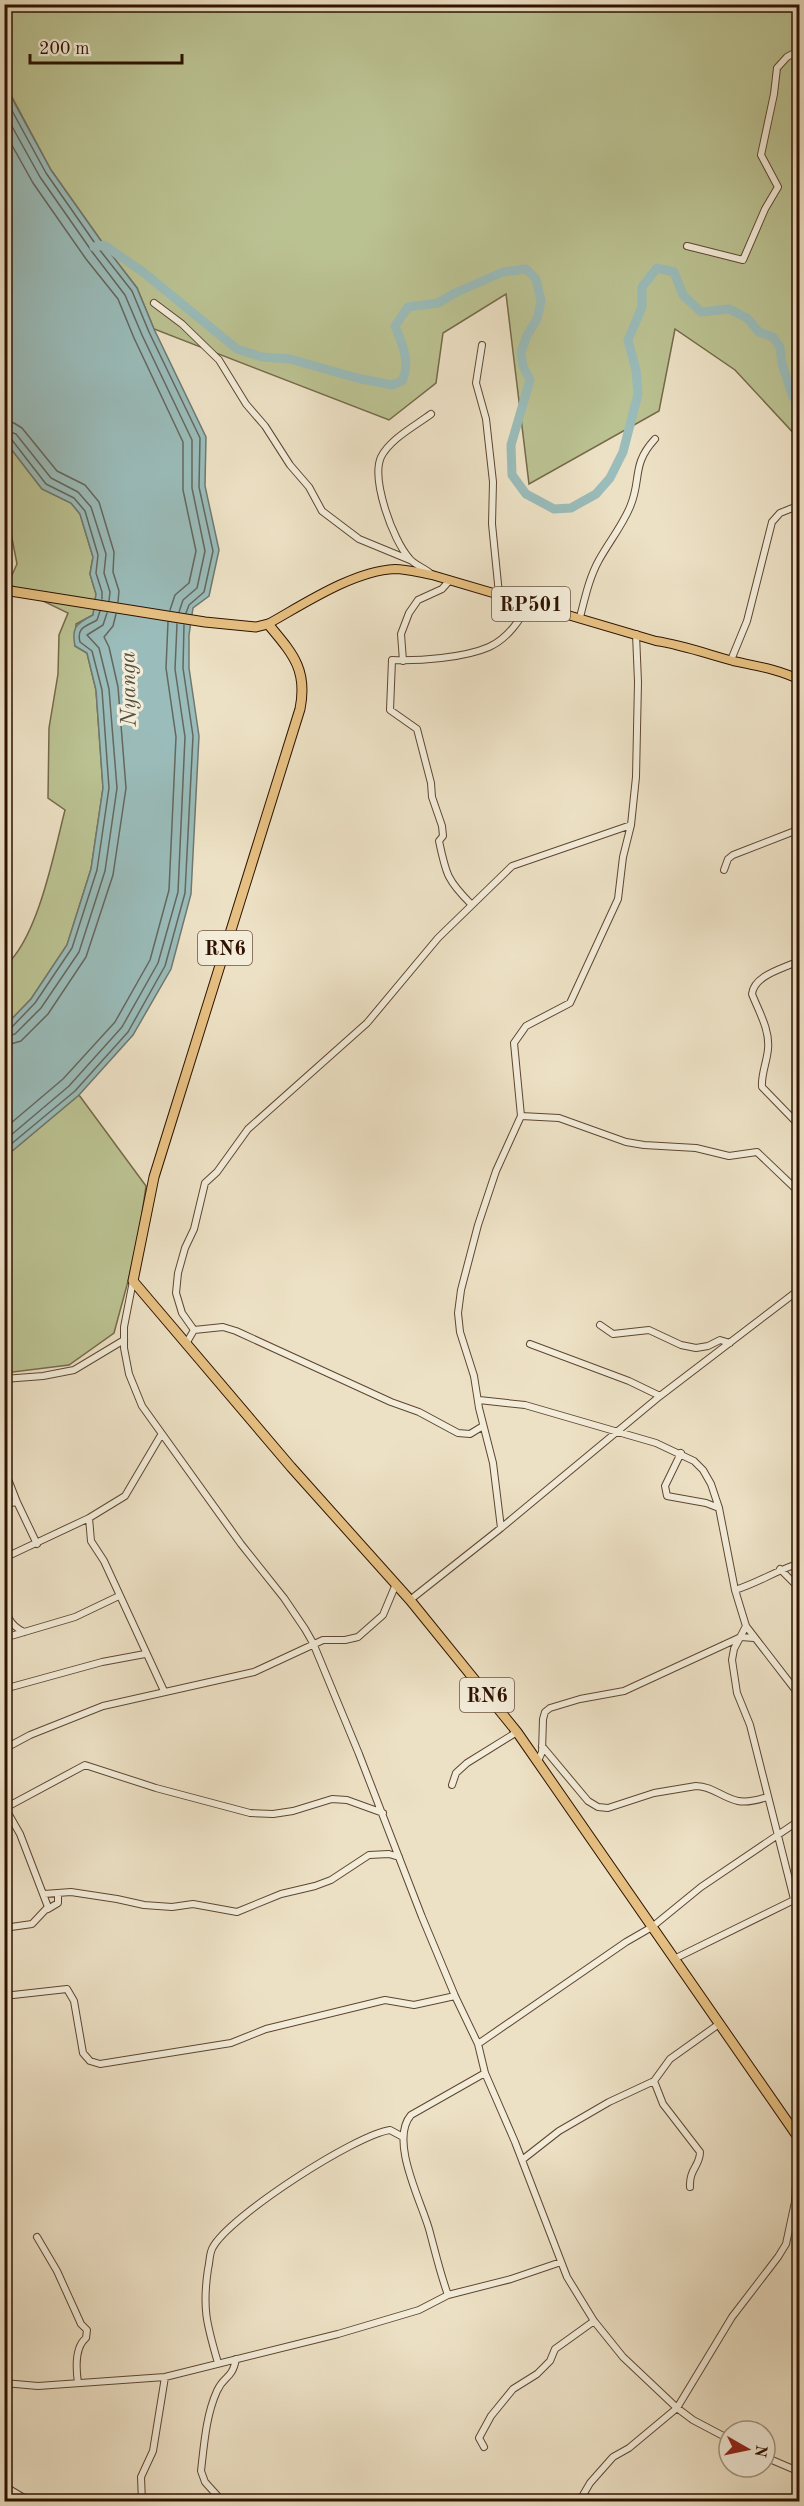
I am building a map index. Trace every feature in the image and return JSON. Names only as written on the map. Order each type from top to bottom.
[{"type":"highway","points":[[4,590],[205,622],[256,627],[268,624]]},
{"type":"highway","name":"RN6","points":[[268,624],[297,662],[302,682],[300,709],[154,1177],[133,1281],[291,1467],[410,1600],[517,1732],[799,2138]]},
{"type":"main road","name":"RP501","points":[[268,624],[308,601],[371,573],[396,569],[432,575],[731,660],[783,671],[800,680]]},
{"type":"street","points":[[687,246],[743,260],[765,209],[778,187],[761,155],[777,68],[787,57],[800,50]]},
{"type":"street","points":[[154,303],[182,324],[219,360],[246,404],[265,426],[290,465],[309,487],[322,512],[359,539],[424,567],[432,575]]},
{"type":"street","points":[[482,345],[476,383],[486,419],[495,492],[492,524],[499,594]]},
{"type":"street","points":[[410,561],[395,537],[380,494],[381,458],[400,436],[430,414]]},
{"type":"street","points":[[580,617],[595,568],[630,508],[637,487],[637,471],[643,452],[655,439]]},
{"type":"street","points":[[731,660],[747,621],[772,522],[780,513],[800,505]]},
{"type":"street","points":[[403,661],[401,634],[410,612],[418,600],[442,589],[450,580]]},
{"type":"street","points":[[471,903],[453,886],[446,872],[439,841],[443,836],[442,826],[432,797],[431,783],[417,729],[390,710],[392,660],[403,661],[458,655],[490,647],[521,620],[528,603]]},
{"type":"street","points":[[501,1528],[497,1481],[479,1400],[460,1332],[458,1313],[461,1290],[478,1225],[496,1171],[521,1116],[514,1043],[526,1026],[570,1003],[618,899],[622,857],[631,825],[636,777],[638,682],[636,634]]},
{"type":"street","points":[[194,1330],[182,1313],[176,1293],[178,1273],[185,1248],[194,1229],[205,1183],[217,1172],[248,1129],[367,1023],[438,938],[471,903],[512,866],[631,825]]},
{"type":"street","points":[[724,870],[728,859],[733,855],[800,829]]},
{"type":"street","points":[[792,964],[755,984],[752,994],[766,1028],[768,1039],[762,1087],[800,1129]]},
{"type":"street","points":[[521,1116],[559,1118],[626,1142],[644,1145],[696,1148],[729,1156],[757,1152],[800,1193]]},
{"type":"street","points":[[133,1281],[124,1327],[124,1340],[129,1374],[134,1389],[161,1435],[284,1598],[313,1643],[455,1996],[478,2044],[485,2073],[522,2160],[561,2262],[594,2321],[623,2357],[677,2408],[693,2420],[717,2433]]},
{"type":"street","points":[[410,1600],[660,1396],[800,1289]]},
{"type":"street","points":[[600,1325],[612,1334],[649,1330],[681,1345],[696,1348],[720,1340],[730,1343]]},
{"type":"street","points":[[194,1330],[224,1327],[236,1330],[391,1402],[419,1412],[463,1435],[470,1434],[483,1426]]},
{"type":"street","points":[[187,1342],[194,1330]]},
{"type":"street","points":[[4,1379],[43,1376],[74,1370],[124,1340]]},
{"type":"street","points":[[530,1344],[629,1381],[660,1396]]},
{"type":"street","points":[[479,1400],[525,1405],[656,1443],[681,1453],[703,1470],[711,1484],[719,1508],[735,1590],[747,1626],[800,1696]]},
{"type":"street","points":[[4,1594],[6,1557],[89,1518],[125,1496],[161,1435]]},
{"type":"street","points":[[681,1453],[665,1486],[667,1496],[719,1508]]},
{"type":"street","points":[[4,1468],[37,1544]]},
{"type":"street","points":[[4,1504],[17,1502]]},
{"type":"street","points":[[89,1518],[91,1541],[104,1561],[164,1691]]},
{"type":"street","points":[[735,1590],[761,1581],[780,1569],[800,1563]]},
{"type":"street","points":[[780,1569],[794,1583],[800,1582]]},
{"type":"street","points":[[4,1749],[30,1735],[104,1706],[254,1672],[293,1656],[313,1643],[358,1637],[383,1615],[396,1584]]},
{"type":"street","points":[[4,1638],[75,1617],[119,1596]]},
{"type":"street","points":[[4,1599],[10,1622],[24,1632]]},
{"type":"street","points":[[732,1660],[734,1649],[747,1626]]},
{"type":"street","points":[[538,1761],[542,1746],[543,1719],[550,1708],[580,1699],[624,1691],[741,1637],[754,1638]]},
{"type":"street","points":[[674,1959],[797,1898],[767,1797],[750,1725],[737,1693],[728,1644]]},
{"type":"street","points":[[4,1689],[102,1662],[145,1654]]},
{"type":"street","points":[[452,1785],[456,1773],[467,1762],[517,1732]]},
{"type":"street","points":[[542,1746],[588,1801],[598,1807],[608,1808],[654,1792],[696,1786],[704,1786],[737,1801],[748,1802],[767,1797]]},
{"type":"street","points":[[47,1910],[48,1902],[20,1834],[5,1809],[79,1766],[85,1765],[156,1788],[250,1813],[273,1814],[293,1811],[326,1800],[340,1799],[383,1813]]},
{"type":"street","points":[[478,2044],[626,1942],[652,1927],[701,1887],[800,1820]]},
{"type":"street","points":[[44,1894],[71,1892],[167,1907],[193,1904],[237,1912],[281,1894],[331,1880],[369,1855],[379,1853],[399,1857]]},
{"type":"street","points":[[4,1928],[32,1924],[40,1914],[58,1903],[58,1894]]},
{"type":"street","points":[[4,1996],[67,1989],[74,2001],[83,2053],[90,2061],[100,2064],[231,2043],[266,2029],[385,2000],[414,2005],[455,1996]]},
{"type":"street","points":[[522,2160],[559,2131],[609,2102],[654,2081],[670,2059],[719,2024]]},
{"type":"street","points":[[448,2295],[410,2173],[404,2125],[411,2115],[485,2073]]},
{"type":"street","points":[[654,2081],[663,2104],[700,2152],[699,2160],[690,2173],[690,2187]]},
{"type":"street","points":[[218,2363],[204,2313],[206,2282],[214,2245],[234,2222],[264,2199],[358,2142],[404,2125]]},
{"type":"street","points":[[390,2130],[404,2137]]},
{"type":"street","points":[[579,2502],[590,2483],[613,2457],[629,2448],[677,2408],[732,2317],[786,2244],[795,2202],[799,2138]]},
{"type":"street","points":[[37,2237],[57,2271],[81,2324],[87,2330],[86,2338],[81,2342],[77,2363],[78,2383]]},
{"type":"street","points":[[4,2383],[38,2386],[165,2377],[284,2349],[384,2321],[419,2310],[448,2295],[504,2281],[561,2262]]},
{"type":"street","points":[[484,2447],[479,2438],[490,2416],[505,2398],[513,2389],[544,2367],[555,2349],[594,2321]]},
{"type":"street","points":[[223,2502],[205,2482],[201,2471],[211,2406],[218,2387],[234,2371],[236,2359]]},
{"type":"street","points":[[142,2502],[141,2478],[153,2451],[165,2377]]},
{"type":"street","points":[[777,2462],[800,2472]]},
{"type":"street","points":[[4,2486],[31,2502]]},
{"type":"green space","points":[[4,5],[799,5],[799,439],[735,370],[675,329],[659,411],[529,484],[506,294],[443,333],[436,383],[389,420],[154,329],[137,288],[51,170],[5,84]]},
{"type":"green space","points":[[5,441],[42,489],[71,503],[80,514],[93,557],[90,574],[96,594],[93,615],[76,624],[75,646],[87,653],[96,690],[103,788],[91,869],[67,945],[31,999],[5,1026],[5,966],[17,953],[36,916],[65,810],[48,798],[49,728],[58,674],[59,635],[68,613],[8,584],[17,564],[10,528],[5,519]]},
{"type":"green space","points":[[79,1095],[146,1186],[137,1248],[114,1333],[69,1365],[5,1373],[4,1286],[8,1283],[4,1275],[5,1157]]},
{"type":"water","name":"Nyanga","points":[[4,84],[51,170],[137,288],[154,329],[206,437],[205,486],[219,550],[209,596],[193,608],[189,635],[189,668],[199,736],[191,894],[171,969],[133,1035],[79,1095],[5,1157],[5,1026],[31,999],[67,945],[91,869],[103,788],[96,690],[87,653],[75,646],[74,640],[76,626],[93,615],[96,594],[90,574],[93,557],[80,514],[71,503],[42,489],[5,441]]},
{"type":"waterway","points":[[94,247],[104,245],[143,272],[237,349],[262,357],[290,359],[357,378],[392,385],[402,381],[405,374],[406,360],[395,326],[408,307],[438,303],[503,272],[526,269],[536,279],[541,301],[537,319],[527,335],[521,353],[523,366],[530,380],[511,445],[512,475],[526,494],[554,509],[571,508],[596,494],[610,478],[623,452],[638,394],[636,370],[628,340],[642,307],[642,287],[657,268],[674,272],[683,295],[701,312],[729,309],[747,318],[759,332],[773,337],[780,347],[782,364],[793,397],[800,403]]}]
